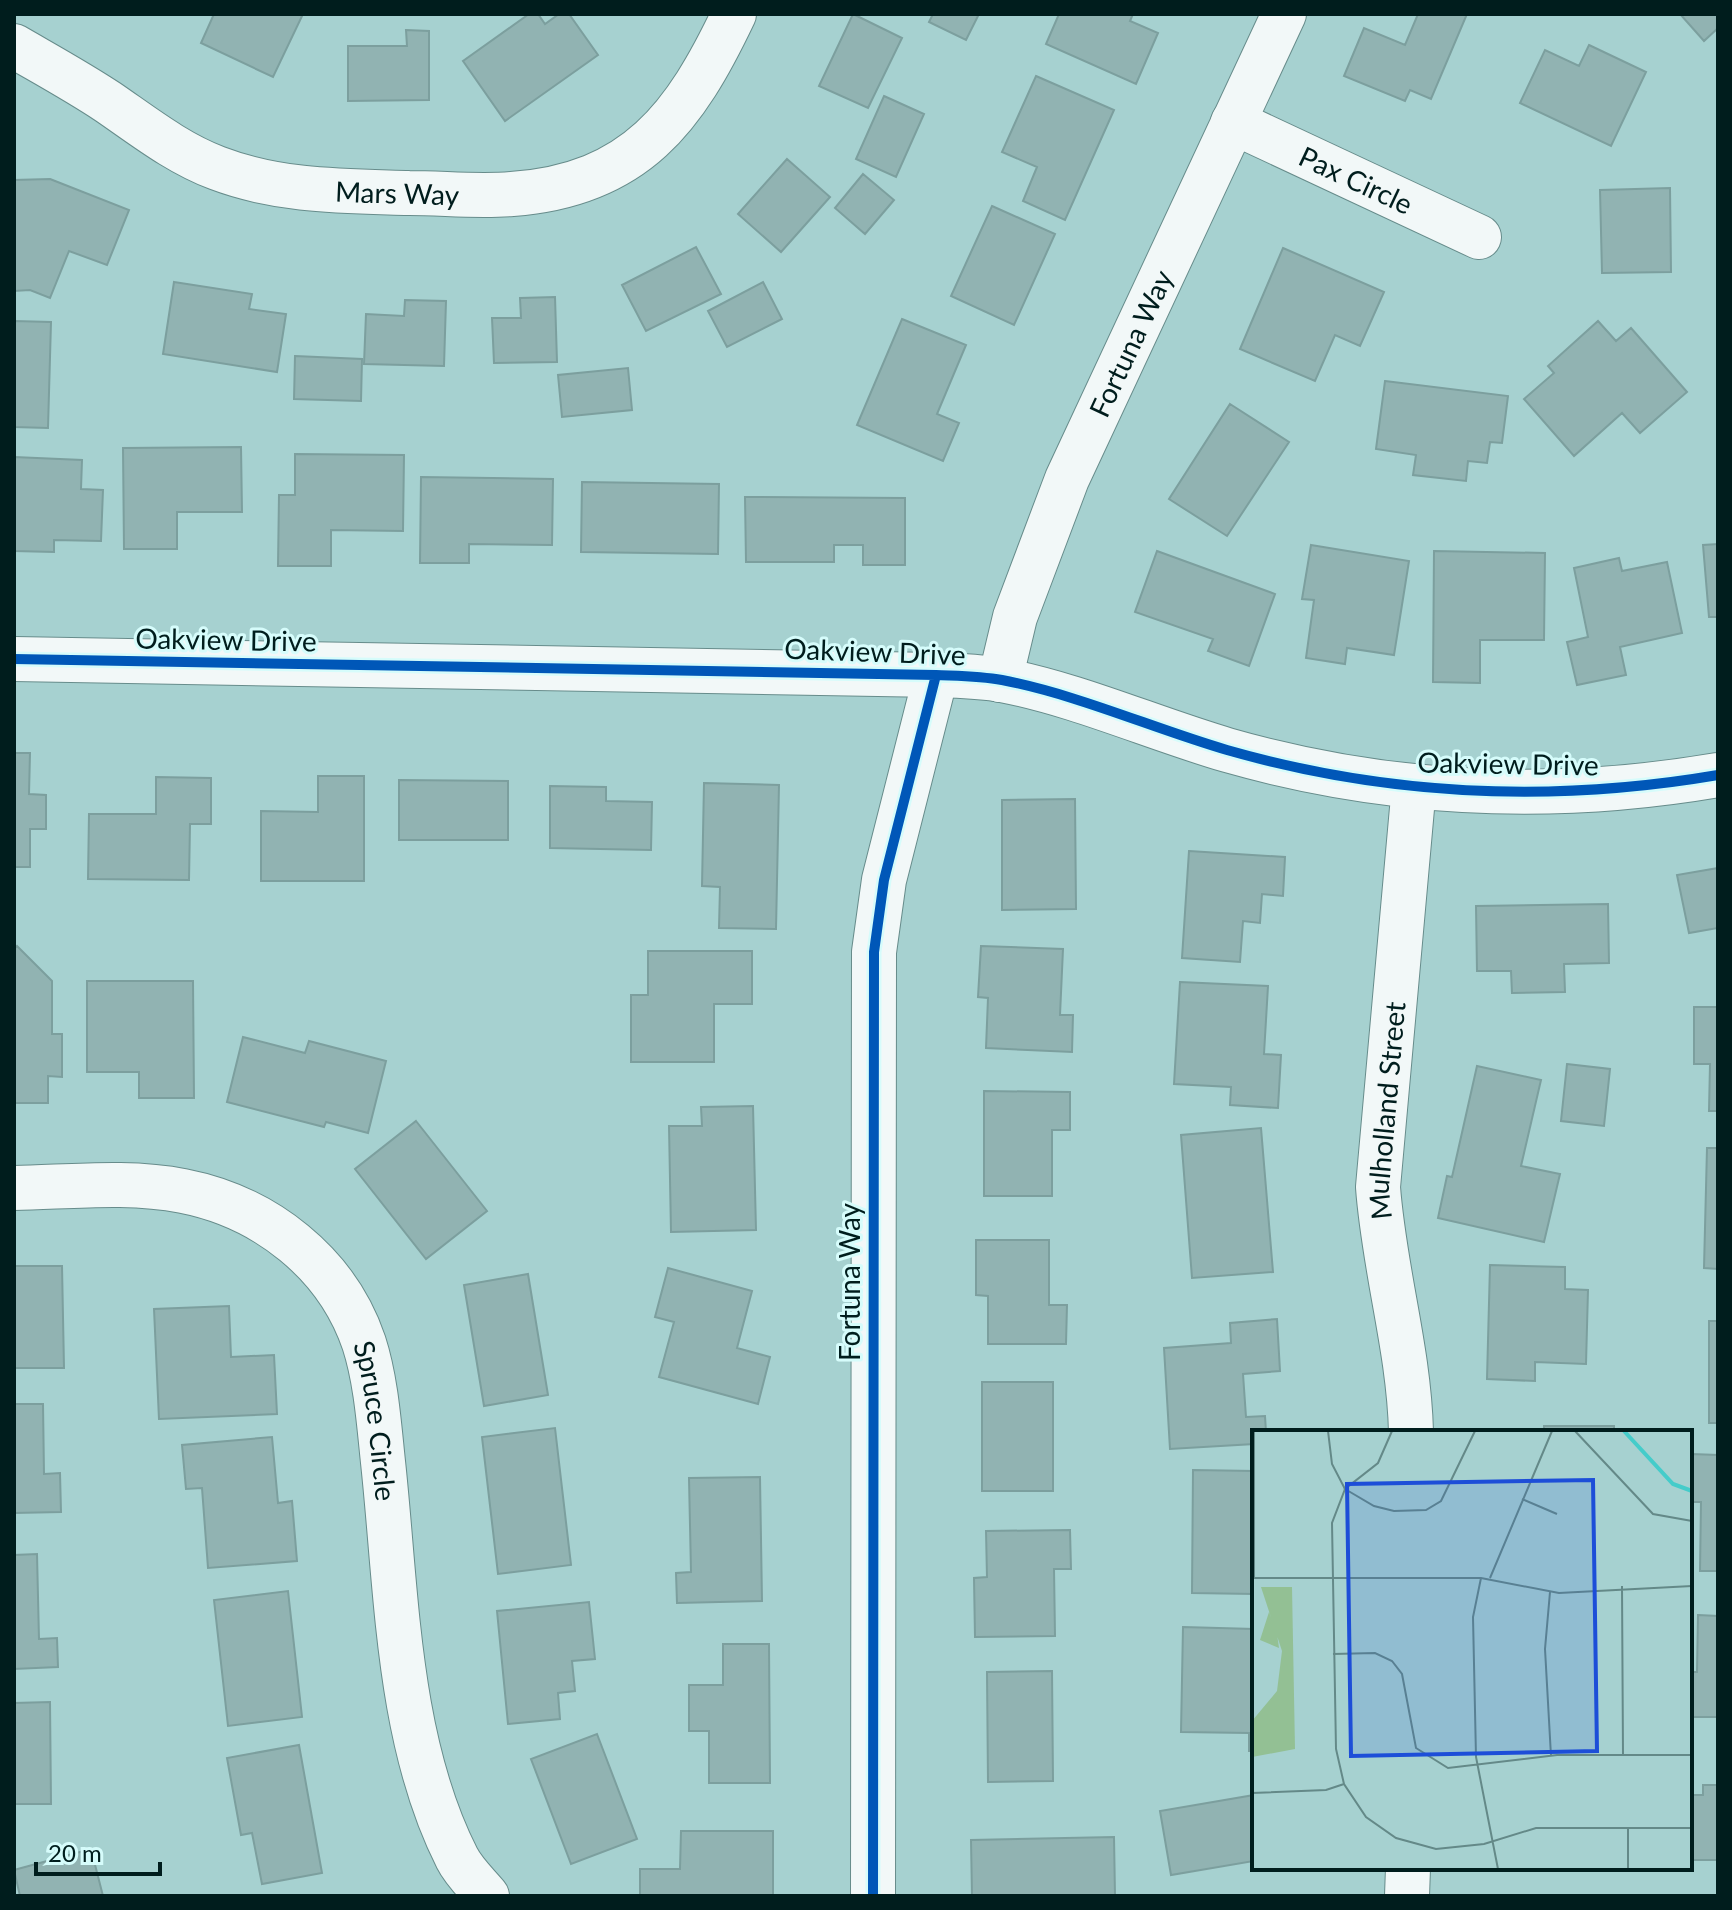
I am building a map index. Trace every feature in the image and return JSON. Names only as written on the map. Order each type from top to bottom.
[{"type":"street","points":[[14,18],[20,14]]},
{"type":"street","name":"Mars Way","points":[[14,46],[194,158],[260,182],[333,191],[511,194],[554,188],[585,178],[641,148],[666,128],[707,72],[734,14]]},
{"type":"street","name":"Fortuna Way","points":[[1000,680],[1015,617],[1067,479],[1284,14]]},
{"type":"street","name":"Pax Circle","points":[[1233,122],[1479,237]]},
{"type":"street","name":"Oakview Drive","points":[[14,659],[936,675],[1000,680],[1063,695],[1228,750],[1333,774],[1414,786],[1536,793],[1593,791],[1649,787],[1718,775]]},
{"type":"street","name":"Fortuna Way","points":[[873,1896],[874,952],[884,880],[936,675]]},
{"type":"street","name":"Mulholland Street","points":[[1411,1430],[1407,1366],[1385,1250],[1378,1187],[1414,786]]},
{"type":"street","name":"Spruce Circle","points":[[14,1188],[169,1189],[235,1205],[301,1246],[336,1286],[364,1343],[379,1424],[413,1730],[429,1792],[458,1861],[487,1896]]},
{"type":"street","points":[[1407,1896],[1408,1870]]},
{"type":"building","points":[[214,14],[303,14],[273,77],[201,43]]},
{"type":"building","points":[[529,14],[538,14],[545,24],[559,14],[569,14],[598,55],[505,121],[463,61]]},
{"type":"building","points":[[853,14],[902,38],[868,108],[819,86]]},
{"type":"building","points":[[933,14],[979,14],[966,40],[929,22]]},
{"type":"building","points":[[1059,14],[1133,14],[1130,21],[1158,33],[1136,84],[1046,44]]},
{"type":"building","points":[[1418,14],[1467,14],[1431,99],[1410,90],[1405,101],[1344,76],[1364,28],[1405,45]]},
{"type":"building","points":[[1680,14],[1718,14],[1718,28],[1704,41]]},
{"type":"building","points":[[406,30],[429,31],[429,100],[348,101],[348,46],[407,46]]},
{"type":"building","points":[[1589,45],[1646,72],[1611,146],[1520,103],[1545,50],[1579,66]]},
{"type":"building","points":[[1036,76],[1114,110],[1065,220],[1023,201],[1037,167],[1002,152]]},
{"type":"building","points":[[884,96],[924,114],[896,177],[856,159]]},
{"type":"building","points":[[787,159],[830,197],[781,252],[738,214]]},
{"type":"building","points":[[863,174],[894,200],[865,234],[835,208]]},
{"type":"building","points":[[50,179],[129,210],[107,265],[69,251],[50,298],[30,290],[14,291],[14,180]]},
{"type":"building","points":[[1670,188],[1671,272],[1602,273],[1600,190]]},
{"type":"building","points":[[992,206],[1055,234],[1014,325],[951,296]]},
{"type":"building","points":[[696,247],[721,294],[646,331],[622,285]]},
{"type":"building","points":[[1283,248],[1384,292],[1360,346],[1335,335],[1315,381],[1240,349]]},
{"type":"building","points":[[174,282],[252,294],[249,309],[286,314],[277,372],[163,354]]},
{"type":"building","points":[[763,282],[782,319],[727,347],[708,311]]},
{"type":"building","points":[[555,297],[557,362],[494,363],[492,318],[521,318],[520,298]]},
{"type":"building","points":[[405,300],[446,301],[444,366],[364,364],[366,314],[404,316]]},
{"type":"building","points":[[902,319],[966,345],[937,414],[959,423],[943,461],[857,425]]},
{"type":"building","points":[[14,321],[51,322],[48,428],[14,427]]},
{"type":"building","points":[[1598,321],[1616,341],[1631,328],[1687,392],[1640,433],[1622,413],[1574,456],[1524,399],[1554,373],[1548,366]]},
{"type":"building","points":[[295,356],[362,359],[361,401],[294,399]]},
{"type":"building","points":[[628,368],[632,410],[562,417],[558,375]]},
{"type":"building","points":[[1385,381],[1508,396],[1502,443],[1490,442],[1487,463],[1468,461],[1466,481],[1413,475],[1416,455],[1376,449]]},
{"type":"building","points":[[1230,404],[1289,442],[1227,536],[1169,499]]},
{"type":"building","points":[[241,447],[242,512],[177,512],[177,549],[124,549],[123,448]]},
{"type":"building","points":[[295,454],[404,455],[403,531],[331,530],[331,566],[278,566],[279,495],[295,495]]},
{"type":"building","points":[[14,457],[82,460],[81,489],[103,490],[101,541],[54,540],[54,552],[14,551]]},
{"type":"building","points":[[421,477],[553,479],[552,545],[469,544],[469,563],[420,563]]},
{"type":"building","points":[[582,482],[719,484],[718,554],[581,552]]},
{"type":"building","points":[[745,497],[905,498],[905,565],[863,565],[863,545],[834,545],[834,562],[746,562]]},
{"type":"building","points":[[1718,544],[1718,617],[1709,617],[1703,545]]},
{"type":"building","points":[[1311,545],[1409,561],[1394,655],[1347,648],[1345,664],[1306,658],[1314,600],[1302,599]]},
{"type":"building","points":[[1157,551],[1275,594],[1249,666],[1208,651],[1213,639],[1135,612]]},
{"type":"building","points":[[1434,551],[1545,553],[1544,640],[1480,640],[1480,683],[1433,682]]},
{"type":"building","points":[[1619,558],[1622,571],[1667,562],[1682,633],[1620,647],[1626,675],[1577,685],[1567,642],[1588,637],[1574,568]]},
{"type":"building","points":[[14,753],[30,753],[29,794],[46,795],[46,829],[30,829],[30,867],[14,867]]},
{"type":"building","points":[[318,776],[364,776],[364,881],[261,881],[261,811],[318,812]]},
{"type":"building","points":[[156,777],[211,778],[211,824],[190,824],[189,880],[88,879],[89,814],[156,814]]},
{"type":"building","points":[[399,780],[508,781],[508,840],[399,840]]},
{"type":"building","points":[[704,783],[779,785],[776,929],[719,928],[720,887],[702,886]]},
{"type":"building","points":[[550,786],[606,787],[606,801],[652,802],[651,850],[550,848]]},
{"type":"building","points":[[1075,799],[1076,909],[1002,910],[1002,800]]},
{"type":"building","points":[[1189,851],[1285,857],[1283,896],[1262,894],[1260,923],[1243,921],[1240,962],[1182,958]]},
{"type":"building","points":[[1718,868],[1718,928],[1689,933],[1677,875]]},
{"type":"building","points":[[1608,904],[1609,963],[1564,964],[1565,992],[1512,993],[1511,971],[1477,971],[1476,906]]},
{"type":"building","points":[[17,946],[52,981],[52,1034],[62,1034],[62,1077],[48,1076],[48,1103],[14,1103],[14,949]]},
{"type":"building","points":[[981,946],[1063,949],[1060,1015],[1073,1015],[1072,1052],[986,1048],[988,998],[978,997]]},
{"type":"building","points":[[648,951],[752,951],[752,1004],[714,1004],[714,1062],[631,1062],[631,995],[648,995]]},
{"type":"building","points":[[87,981],[193,981],[194,1098],[139,1098],[139,1072],[87,1072]]},
{"type":"building","points":[[1180,982],[1268,986],[1264,1054],[1281,1055],[1278,1108],[1230,1105],[1231,1087],[1174,1084]]},
{"type":"building","points":[[1694,1007],[1718,1007],[1718,1111],[1709,1111],[1710,1064],[1694,1064]]},
{"type":"building","points":[[243,1037],[305,1053],[309,1041],[386,1061],[368,1133],[326,1122],[324,1127],[227,1102]]},
{"type":"building","points":[[1567,1064],[1610,1069],[1604,1126],[1561,1121]]},
{"type":"building","points":[[1477,1066],[1541,1080],[1521,1166],[1560,1174],[1544,1242],[1438,1218],[1447,1176],[1452,1177]]},
{"type":"building","points":[[984,1091],[1070,1092],[1070,1130],[1052,1130],[1052,1196],[984,1196]]},
{"type":"building","points":[[753,1106],[756,1230],[671,1232],[669,1126],[702,1126],[701,1107]]},
{"type":"building","points":[[416,1121],[487,1211],[426,1259],[355,1169]]},
{"type":"building","points":[[1261,1128],[1273,1272],[1192,1278],[1181,1135]]},
{"type":"building","points":[[1707,1148],[1718,1148],[1718,1269],[1704,1268]]},
{"type":"building","points":[[976,1240],[1049,1240],[1049,1305],[1067,1305],[1066,1344],[988,1344],[988,1296],[976,1295]]},
{"type":"building","points":[[1490,1265],[1565,1267],[1565,1289],[1588,1290],[1586,1364],[1535,1362],[1535,1381],[1487,1379]]},
{"type":"building","points":[[14,1266],[62,1266],[64,1368],[14,1368]]},
{"type":"building","points":[[668,1268],[752,1291],[737,1348],[770,1357],[758,1404],[659,1377],[674,1322],[655,1317]]},
{"type":"building","points":[[528,1274],[548,1395],[484,1406],[464,1285]]},
{"type":"building","points":[[229,1306],[231,1357],[274,1355],[277,1414],[159,1419],[154,1309]]},
{"type":"building","points":[[1277,1319],[1280,1371],[1243,1374],[1246,1417],[1265,1416],[1266,1430],[1252,1430],[1252,1444],[1170,1449],[1164,1348],[1231,1343],[1230,1323]]},
{"type":"building","points":[[1709,1321],[1718,1321],[1718,1423],[1709,1423]]},
{"type":"building","points":[[982,1382],[1053,1382],[1053,1491],[982,1491]]},
{"type":"building","points":[[14,1404],[43,1404],[44,1474],[60,1473],[61,1512],[14,1513]]},
{"type":"building","points":[[1544,1426],[1614,1426],[1614,1430],[1544,1430]]},
{"type":"building","points":[[555,1428],[571,1565],[498,1574],[482,1437]]},
{"type":"building","points":[[272,1437],[278,1503],[292,1501],[297,1561],[208,1568],[202,1488],[186,1489],[182,1445]]},
{"type":"building","points":[[1692,1454],[1718,1455],[1718,1571],[1700,1571],[1701,1502],[1692,1502]]},
{"type":"building","points":[[1193,1470],[1252,1471],[1252,1594],[1192,1593]]},
{"type":"building","points":[[760,1477],[762,1601],[677,1603],[676,1573],[691,1572],[689,1478]]},
{"type":"building","points":[[1070,1530],[1071,1569],[1054,1569],[1055,1636],[975,1637],[974,1578],[987,1577],[986,1531]]},
{"type":"building","points":[[37,1554],[39,1639],[57,1638],[58,1667],[14,1669],[14,1555]]},
{"type":"building","points":[[288,1591],[302,1717],[228,1726],[214,1600]]},
{"type":"building","points":[[589,1602],[595,1659],[572,1661],[575,1691],[558,1693],[560,1719],[508,1724],[497,1611]]},
{"type":"building","points":[[1698,1615],[1718,1616],[1718,1717],[1692,1717],[1692,1672],[1697,1672]]},
{"type":"building","points":[[1183,1627],[1252,1629],[1252,1751],[1249,1751],[1249,1733],[1181,1732]]},
{"type":"building","points":[[723,1644],[769,1644],[770,1783],[709,1783],[709,1731],[689,1731],[689,1685],[723,1685]]},
{"type":"building","points":[[1052,1671],[1053,1781],[988,1782],[987,1672]]},
{"type":"building","points":[[50,1702],[51,1804],[14,1804],[14,1703]]},
{"type":"building","points":[[597,1734],[637,1839],[571,1864],[531,1759]]},
{"type":"building","points":[[299,1745],[322,1873],[262,1884],[252,1833],[241,1835],[227,1758]]},
{"type":"building","points":[[1703,1785],[1718,1785],[1718,1860],[1692,1860],[1692,1795],[1703,1795]]},
{"type":"building","points":[[1252,1795],[1252,1861],[1171,1875],[1160,1811]]},
{"type":"building","points":[[681,1831],[773,1831],[773,1895],[640,1896],[640,1869],[680,1869]]},
{"type":"building","points":[[1114,1837],[1115,1896],[972,1896],[971,1840]]},
{"type":"building","points":[[91,1849],[103,1896],[20,1896],[14,1870]]},
{"type":"cycle path","points":[[14,659],[977,677],[1059,694],[1227,750],[1288,765],[1410,786],[1533,792],[1656,784],[1718,775]]},
{"type":"cycle path","points":[[873,1896],[874,952],[884,880],[936,675]]}]
